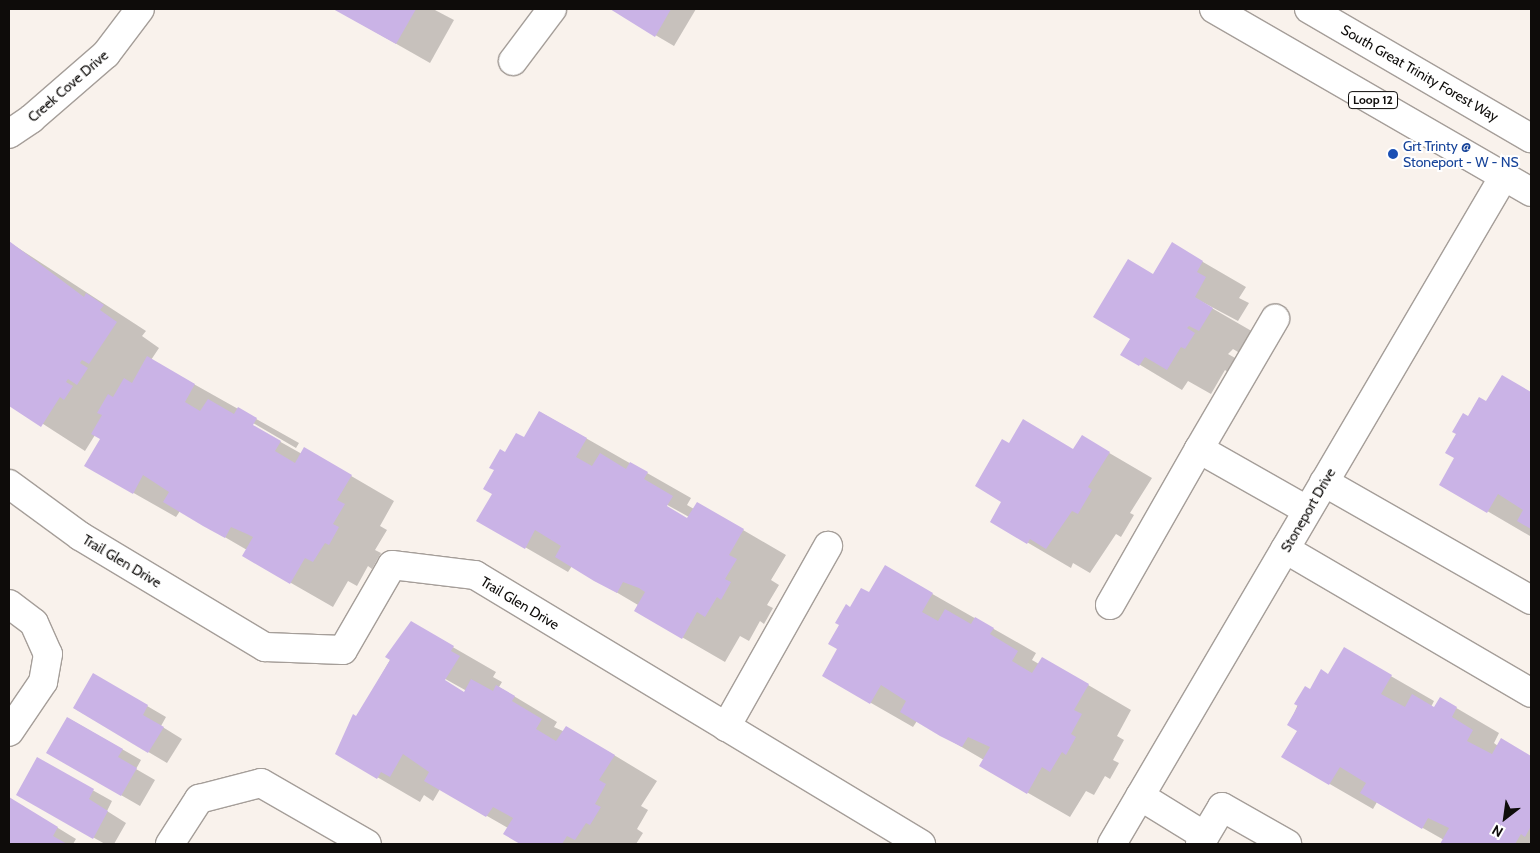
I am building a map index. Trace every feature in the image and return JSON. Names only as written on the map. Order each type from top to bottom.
[{"type":"street","name":"Creek Cove Drive","points":[[9,134],[31,119],[106,54],[140,9]]},
{"type":"street","points":[[513,61],[552,9]]},
{"type":"street","name":"Loop 12","points":[[1214,9],[1531,192]]},
{"type":"street","name":"South Great Trinity Forest Way","points":[[1310,9],[1531,138]]},
{"type":"street","name":"Stoneport Drive","points":[[1112,844],[1504,176]]},
{"type":"street","points":[[1110,605],[1275,318]]},
{"type":"street","points":[[1199,449],[1308,510]]},
{"type":"street","points":[[1324,482],[1531,600]]},
{"type":"street","name":"Trail Glen Drive","points":[[9,484],[80,536],[265,648],[343,650],[392,564],[475,575],[920,844]]},
{"type":"street","points":[[726,727],[828,546]]},
{"type":"street","points":[[1285,550],[1531,693]]},
{"type":"street","points":[[9,604],[34,623],[48,654],[43,682],[9,732]]},
{"type":"street","points":[[170,844],[199,799],[261,783],[367,844]]},
{"type":"street","points":[[1140,796],[1202,840],[1222,807],[1287,844]]},
{"type":"building","points":[[333,9],[416,9],[396,44]]},
{"type":"building","points":[[610,9],[671,9],[655,37]]},
{"type":"building","points":[[9,241],[84,297],[86,293],[104,305],[100,310],[117,322],[89,364],[82,360],[80,363],[88,368],[77,385],[68,379],[66,382],[73,386],[64,400],[60,397],[41,427],[9,406]]},
{"type":"building","points":[[1172,242],[1203,261],[1197,272],[1206,277],[1195,297],[1213,308],[1199,331],[1189,326],[1187,328],[1195,333],[1185,349],[1181,347],[1167,370],[1145,357],[1139,366],[1120,355],[1130,339],[1093,317],[1128,259],[1153,274]]},
{"type":"building","points":[[147,356],[195,384],[185,402],[200,411],[208,399],[234,414],[238,407],[257,418],[253,425],[281,441],[275,451],[295,463],[304,447],[352,475],[337,500],[345,504],[333,524],[339,527],[329,545],[325,543],[313,562],[305,558],[290,584],[242,556],[253,537],[231,527],[225,538],[203,526],[163,502],[169,492],[143,475],[133,494],[84,466],[100,439],[91,434],[102,415],[97,413],[108,394],[113,397],[124,378],[132,383]]},
{"type":"building","points":[[1502,375],[1531,392],[1531,529],[1517,521],[1523,510],[1498,494],[1487,513],[1439,485],[1454,458],[1445,453],[1456,434],[1452,432],[1463,413],[1468,416],[1479,397],[1486,401]]},
{"type":"building","points":[[539,411],[587,438],[576,457],[592,466],[600,453],[626,469],[630,462],[648,472],[644,479],[673,496],[667,506],[687,518],[697,502],[744,529],[729,555],[737,559],[725,579],[731,582],[721,600],[717,597],[705,617],[697,612],[682,639],[634,611],[645,592],[639,588],[623,582],[617,593],[594,581],[555,557],[561,546],[535,530],[525,549],[476,521],[492,494],[483,489],[494,470],[489,468],[500,449],[505,452],[516,433],[524,437]]},
{"type":"building","points":[[1023,419],[1073,449],[1082,435],[1110,452],[1088,487],[1092,490],[1078,514],[1072,511],[1046,549],[1030,539],[1027,544],[990,522],[1001,502],[975,486],[1002,439],[1009,443]]},
{"type":"building","points":[[885,565],[933,593],[922,612],[938,621],[945,609],[971,624],[975,617],[994,628],[990,634],[1018,651],[1012,661],[1032,673],[1042,657],[1089,684],[1074,710],[1082,714],[1071,734],[1076,737],[1066,755],[1062,752],[1050,772],[1042,767],[1027,794],[979,766],[990,747],[968,737],[962,747],[940,736],[900,712],[906,701],[881,685],[870,704],[822,676],[837,649],[828,644],[839,625],[835,623],[846,604],[850,607],[861,588],[869,592]]},
{"type":"building","points":[[411,621],[454,646],[451,651],[460,656],[445,680],[464,692],[471,679],[493,691],[496,685],[515,696],[512,701],[542,719],[536,729],[556,741],[566,726],[615,755],[599,780],[606,784],[595,804],[601,807],[590,825],[586,823],[575,840],[567,836],[562,844],[520,844],[503,834],[513,818],[493,807],[486,817],[424,781],[429,772],[403,754],[390,777],[381,772],[377,779],[335,754],[353,714],[356,716],[390,660],[385,657]]},
{"type":"building","points":[[1344,647],[1392,675],[1381,694],[1405,707],[1412,694],[1434,707],[1440,697],[1457,707],[1452,717],[1473,730],[1467,741],[1492,754],[1501,738],[1531,756],[1531,826],[1525,837],[1521,834],[1515,844],[1440,844],[1449,828],[1428,818],[1422,829],[1360,793],[1366,783],[1340,767],[1329,785],[1281,757],[1297,731],[1287,725],[1298,706],[1294,704],[1305,686],[1310,689],[1321,669],[1328,674]]},
{"type":"building","points":[[93,673],[148,705],[143,715],[164,727],[148,753],[73,708]]},
{"type":"building","points":[[67,717],[123,749],[118,757],[137,768],[121,796],[46,753]]},
{"type":"building","points":[[37,757],[94,789],[89,799],[108,811],[93,839],[16,795]]},
{"type":"building","points":[[9,797],[58,827],[53,836],[67,844],[9,844]]},
{"type":"place","name":"Grt Trinty @ Stoneport - W - NS","points":[[1393,154]]}]
